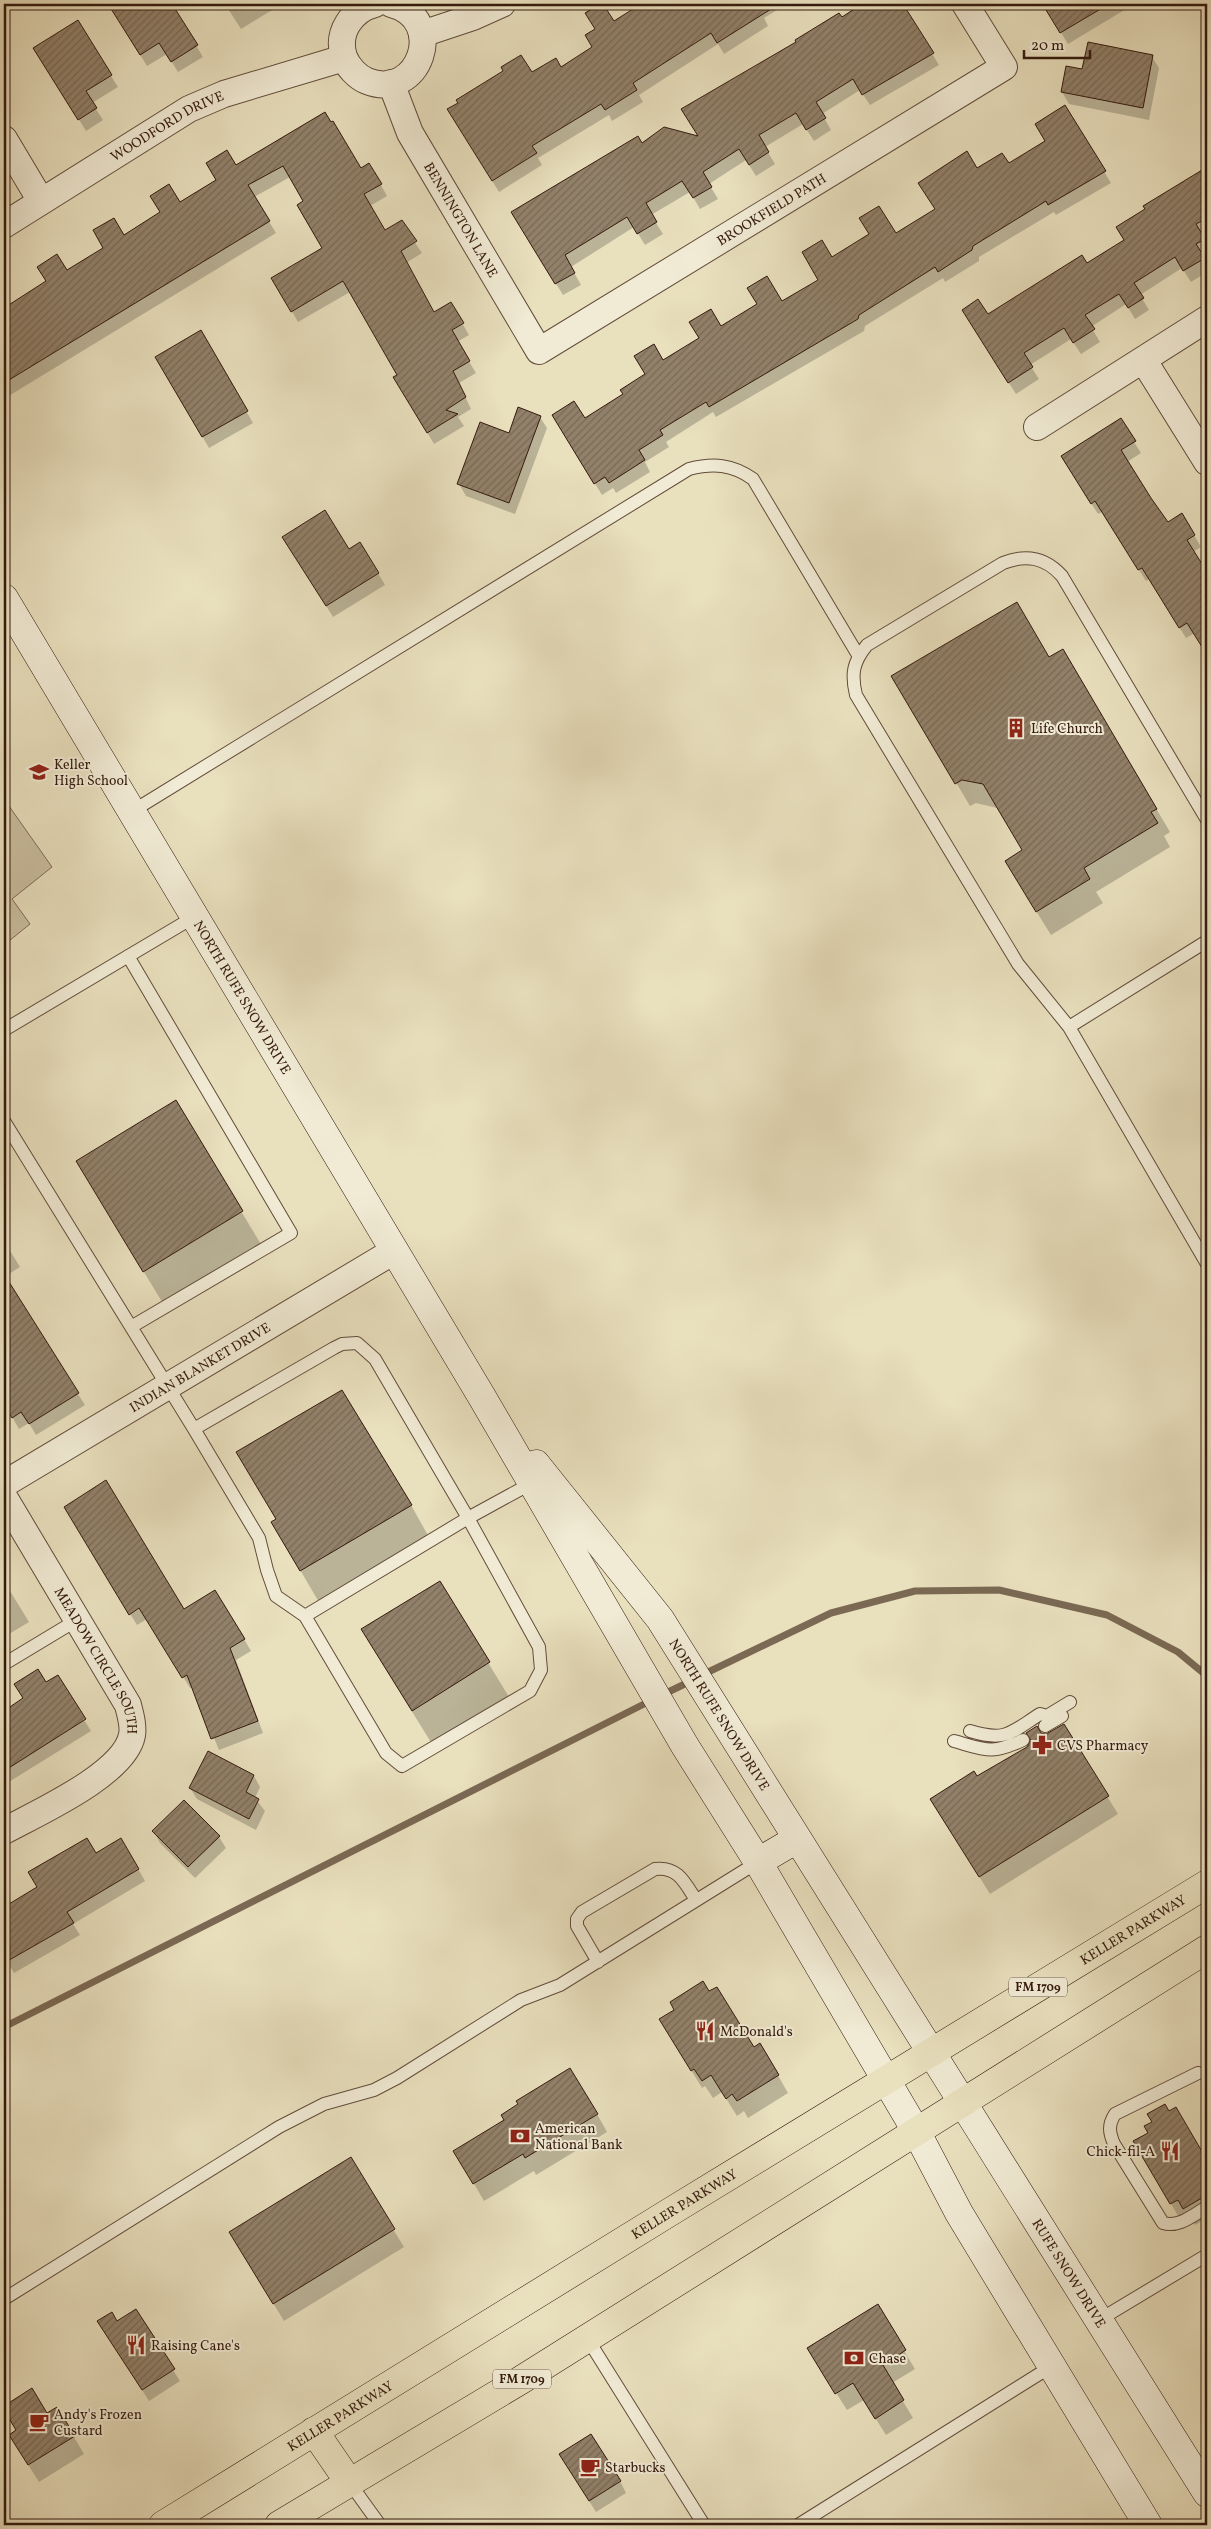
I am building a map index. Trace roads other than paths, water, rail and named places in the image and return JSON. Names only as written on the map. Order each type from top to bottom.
[{"type":"main road","name":"NORTH RUFE SNOW DRIVE","points":[[4,598],[482,1397],[685,1746],[758,1862],[886,2080]]},
{"type":"main road","name":"NORTH RUFE SNOW DRIVE","points":[[482,1397],[660,1619],[932,2052]]},
{"type":"main road","points":[[758,1862],[797,1839]]},
{"type":"main road","name":"KELLER PARKWAY","points":[[163,2525],[1207,1884]]},
{"type":"main road","name":"FM 1709","points":[[279,2525],[587,2338],[1207,1949]]},
{"type":"main road","name":"RUFE SNOW DRIVE","points":[[932,2052],[962,2103],[1207,2493]]},
{"type":"main road","points":[[886,2080],[916,2131],[959,2213],[1148,2525]]},
{"type":"main road","points":[[314,2431],[349,2482]]},
{"type":"street","points":[[375,4],[406,10],[413,16],[422,34],[424,44],[417,65],[401,80],[392,83],[372,83],[363,79],[355,74],[344,58],[342,49],[344,31],[353,16],[375,4]]},
{"type":"street","points":[[422,34],[473,17],[502,4]]},
{"type":"street","name":"BROOKFIELD PATH","points":[[540,351],[1004,67],[965,4]]},
{"type":"street","name":"WOODFORD DRIVE","points":[[4,225],[198,105],[224,94],[344,58]]},
{"type":"street","name":"BENNINGTON LANE","points":[[392,83],[410,133],[540,351]]},
{"type":"street","points":[[4,140],[42,201]]},
{"type":"street","points":[[1037,427],[1144,361],[1207,319]]},
{"type":"street","points":[[1144,361],[1207,462]]},
{"type":"street","name":"INDIAN BLANKET DRIVE","points":[[4,1484],[394,1251]]},
{"type":"street","name":"MEADOW CIRCLE SOUTH","points":[[4,1497],[128,1705],[133,1728],[132,1737],[122,1756],[108,1770],[4,1831]]},
{"type":"lane","points":[[131,812],[680,475],[705,465],[722,465],[739,469],[753,479],[858,655]]},
{"type":"lane","points":[[1207,820],[1062,576],[1052,565],[1041,560],[1022,558],[1003,563],[867,645],[858,655],[853,668],[852,681],[856,696],[1018,964],[1069,1027],[1207,1264]]},
{"type":"lane","points":[[4,1030],[194,917]]},
{"type":"lane","points":[[1069,1027],[1207,942]]},
{"type":"lane","points":[[128,956],[292,1233],[131,1327]]},
{"type":"lane","points":[[4,1121],[259,1538],[276,1596],[305,1616],[386,1753],[402,1766],[530,1691],[541,1670],[539,1647],[468,1518],[375,1359],[358,1343],[342,1344],[334,1348],[194,1429]]},
{"type":"lane","points":[[305,1616],[468,1518],[532,1483]]},
{"type":"lane","points":[[4,1664],[77,1620]]},
{"type":"lane","points":[[970,1731],[992,1737],[1000,1736],[1011,1733],[1040,1714],[1047,1716],[1073,1704],[1045,1726]]},
{"type":"lane","points":[[954,1740],[990,1751],[1004,1749],[1023,1740]]},
{"type":"lane","points":[[4,2299],[279,2127],[324,2104],[374,2090],[397,2078],[521,2000],[560,1985],[758,1862]]},
{"type":"lane","points":[[598,1962],[577,1926],[576,1919],[582,1912],[655,1869],[663,1868],[671,1869],[680,1875],[696,1900]]},
{"type":"lane","points":[[1198,2073],[1115,2114],[1110,2122],[1110,2133],[1119,2152],[1163,2223],[1172,2226],[1207,2207]]},
{"type":"lane","points":[[1099,2320],[1207,2255]]},
{"type":"lane","points":[[587,2338],[704,2525]]},
{"type":"lane","points":[[798,2525],[1052,2366]]},
{"type":"lane","points":[[349,2482],[380,2525]]},
{"type":"waterway","points":[[702,1675],[831,1613],[915,1591],[999,1590],[1107,1615],[1178,1652],[1207,1676]]},
{"type":"waterway","points":[[662,1695],[693,1680]]},
{"type":"waterway","points":[[4,2027],[652,1700]]},
{"type":"place","name":"Life Church","points":[[1016,728]]},
{"type":"place","name":"Keller High School","points":[[39,772]]},
{"type":"place","name":"CVS Pharmacy","points":[[1042,1745]]},
{"type":"place","name":"McDonald's","points":[[705,2031]]},
{"type":"place","name":"American National Bank","points":[[520,2136]]},
{"type":"place","name":"Chick-fil-A","points":[[1170,2151]]},
{"type":"place","name":"Raising Cane's","points":[[136,2345]]},
{"type":"place","name":"Chase","points":[[854,2358]]},
{"type":"place","name":"Andy's Frozen Custard","points":[[39,2422]]},
{"type":"place","name":"Starbucks","points":[[590,2467]]}]
